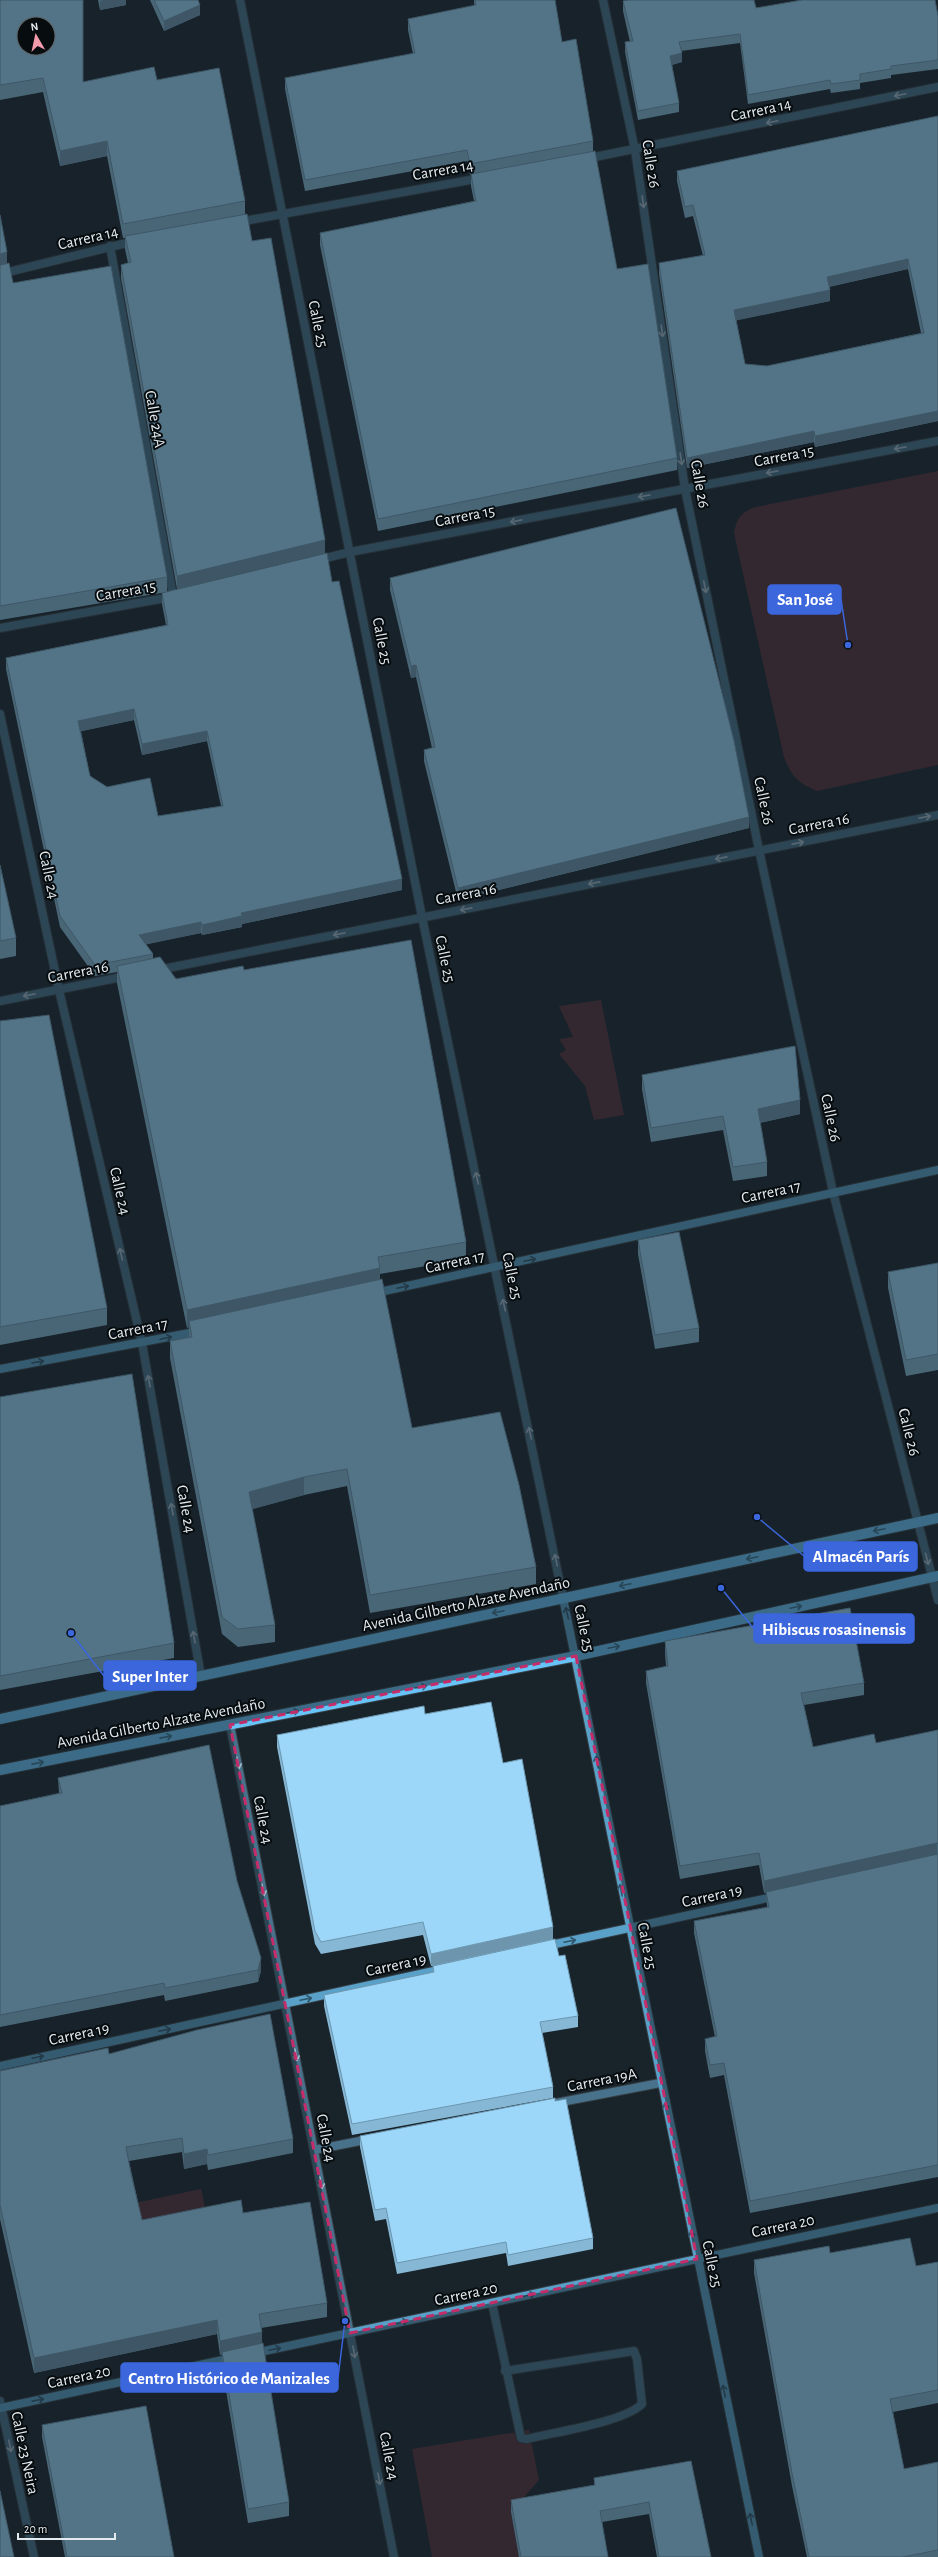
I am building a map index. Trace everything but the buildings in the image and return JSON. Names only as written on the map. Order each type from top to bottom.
[{"type":"main road","name":"Carrera 17","points":[[365,1295],[938,1170]]},
{"type":"main road","name":"Carrera 17","points":[[0,1369],[142,1343],[211,1328]]},
{"type":"main road","name":"Avenida Gilberto Alzate Avendaño","points":[[0,1719],[938,1518]]},
{"type":"main road","name":"Avenida Gilberto Alzate Avendaño","points":[[0,1770],[576,1656],[935,1577]]},
{"type":"main road","name":"Calle 25","points":[[564,1598],[660,2083],[759,2557]]},
{"type":"main road","name":"Carrera 19","points":[[535,1949],[783,1895]]},
{"type":"main road","name":"Carrera 19","points":[[0,2066],[449,1967]]},
{"type":"main road","name":"Carrera 20","points":[[0,2406],[938,2208]]},
{"type":"street","name":"Calle 25","points":[[240,0],[281,214],[422,917],[564,1598]]},
{"type":"street","name":"Calle 26","points":[[603,0],[635,150],[685,489],[759,850],[833,1192],[917,1522],[935,1577],[938,1600]]},
{"type":"street","name":"Carrera 14","points":[[574,161],[635,150],[938,87]]},
{"type":"street","name":"Carrera 14","points":[[226,224],[489,176]]},
{"type":"street","name":"Carrera 14","points":[[0,274],[110,246],[141,240]]},
{"type":"street","name":"Calle 24A","points":[[110,246],[177,596]]},
{"type":"street","name":"Carrera 15","points":[[311,562],[350,552],[938,441]]},
{"type":"street","name":"Carrera 15","points":[[0,628],[177,596]]},
{"type":"street","name":"Calle 24","points":[[0,714],[59,990],[142,1343],[201,1676]]},
{"type":"street","name":"Carrera 16","points":[[152,971],[938,815]]},
{"type":"street","name":"Carrera 16","points":[[0,1001],[136,974]]},
{"type":"street","name":"Calle 24","points":[[230,1725],[394,2557]]},
{"type":"street","name":"Carrera 19A","points":[[545,2106],[660,2083]]},
{"type":"street","points":[[314,2150],[376,2138]]},
{"type":"street","points":[[492,2303],[505,2371],[521,2438],[523,2440],[618,2417],[636,2410],[642,2404],[637,2359],[634,2351],[505,2371]]},
{"type":"street","name":"Calle 23 Neira","points":[[0,2406],[34,2557]]},
{"type":"highlighted area","points":[[576,1656],[697,2259],[350,2333],[230,1725]]},
{"type":"shaded area","points":[[938,471],[938,765],[817,791],[800,782],[796,778],[789,769],[784,757],[734,533],[736,524],[743,513],[756,507]]},
{"type":"shaded area","points":[[601,1000],[624,1115],[594,1120],[585,1086],[559,1054],[566,1050],[559,1039],[573,1037],[559,1006]]},
{"type":"shaded area","points":[[201,2189],[208,2220],[142,2235],[135,2203]]},
{"type":"shaded area","points":[[529,2430],[539,2480],[511,2512],[519,2557],[432,2557],[412,2449]]},
{"type":"place","name":"San José","points":[[848,645]]},
{"type":"place","name":"Almacén París","points":[[757,1517]]},
{"type":"place","name":"Hibiscus rosasinensis","points":[[721,1588]]},
{"type":"place","name":"Super Inter","points":[[71,1633]]},
{"type":"place","name":"Centro Histórico de Manizales","points":[[345,2321]]}]
